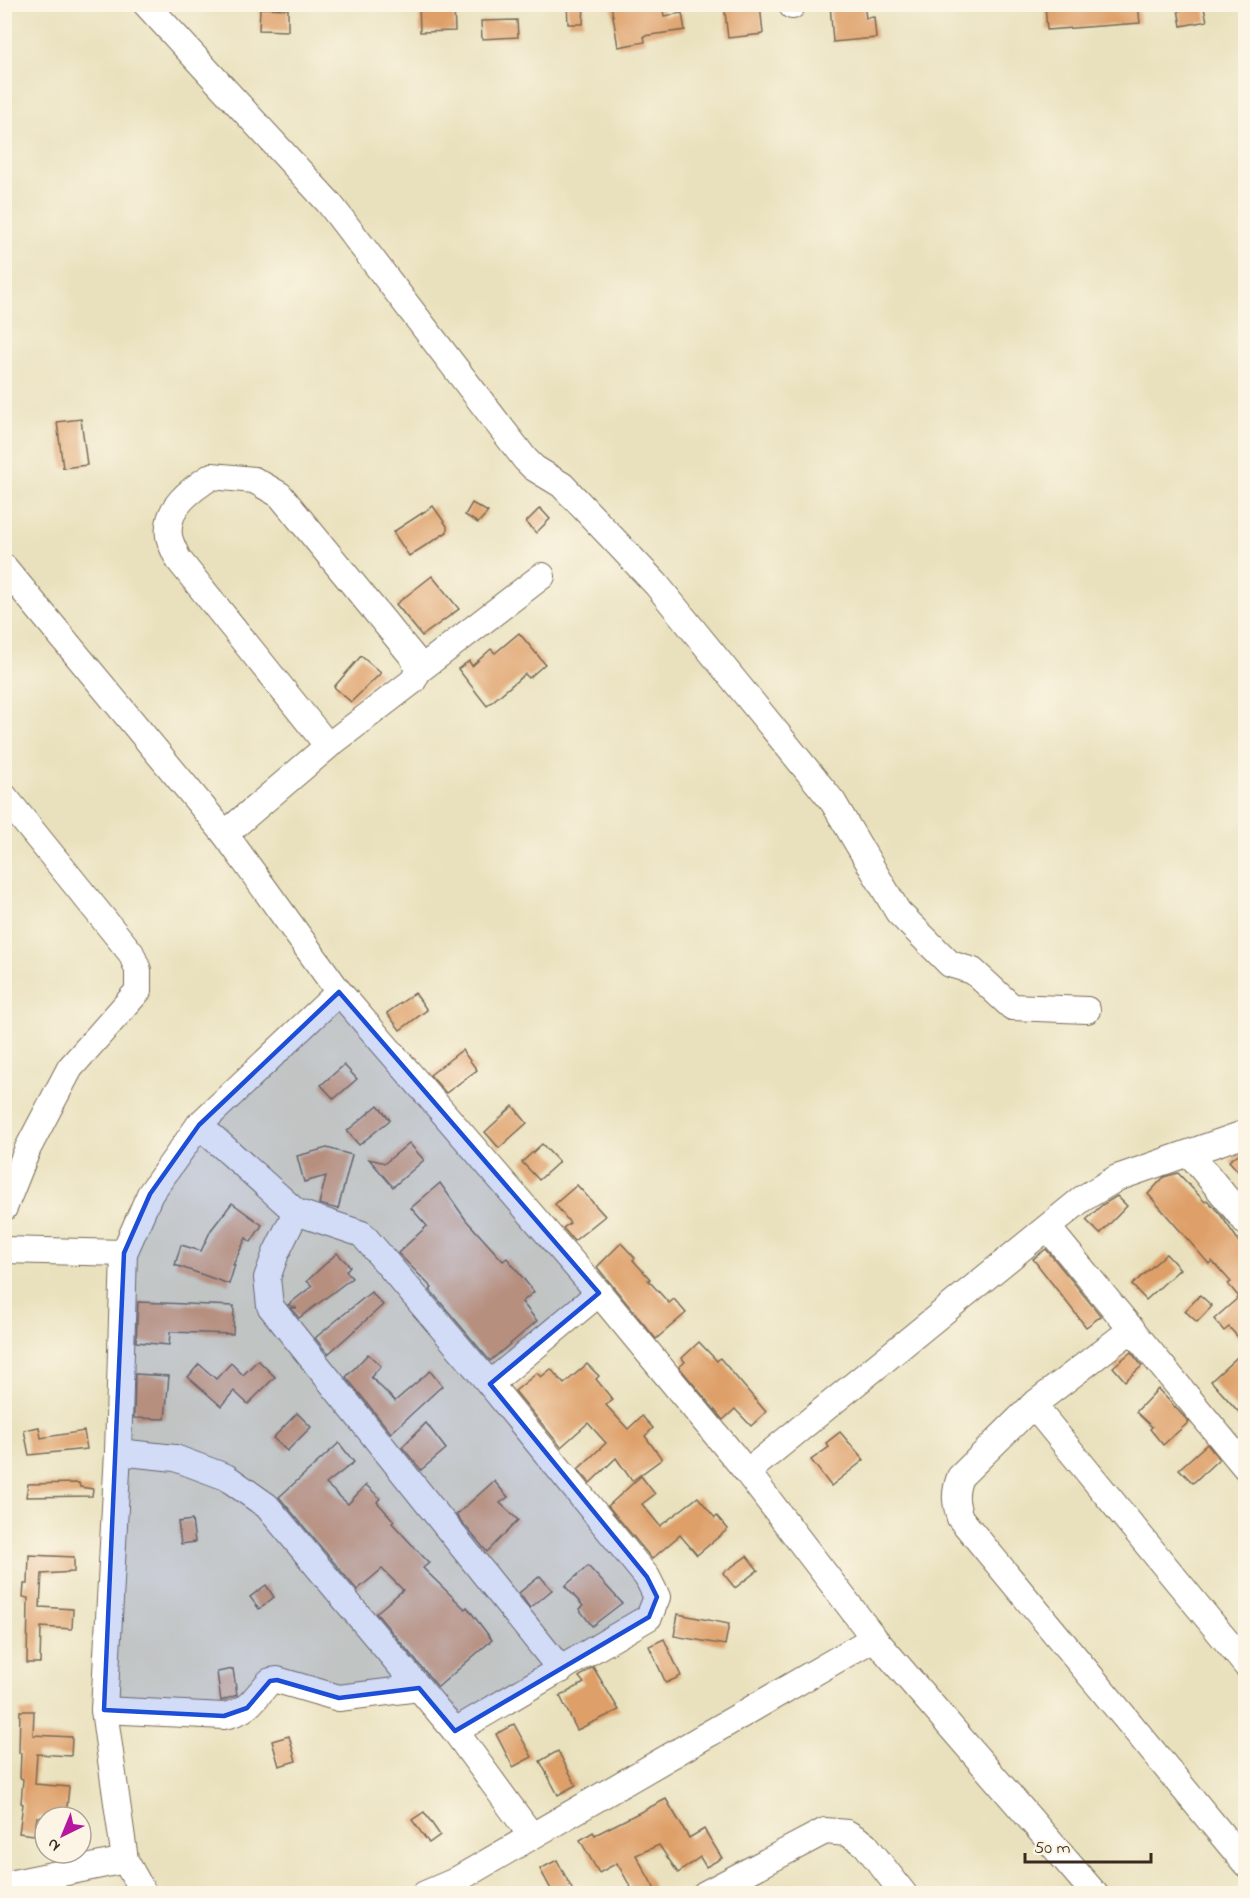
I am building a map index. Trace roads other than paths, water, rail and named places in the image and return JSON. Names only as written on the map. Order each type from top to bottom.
[{"type":"street","points":[[146,4],[329,203],[525,459],[534,468],[568,490],[656,584],[833,802],[898,912],[950,964],[973,971],[1012,1007],[1087,1010]]},
{"type":"street","points":[[328,746],[178,559],[169,535],[173,514],[183,496],[212,476],[254,480],[280,495],[413,657],[417,671]]},
{"type":"street","points":[[4,567],[225,834],[339,992],[599,1293],[747,1472],[874,1638],[1082,1889]]},
{"type":"street","points":[[225,834],[328,746],[413,681],[417,671],[542,576]]},
{"type":"street","points":[[4,796],[131,953],[138,970],[138,991],[70,1068],[28,1148],[4,1208]]},
{"type":"street","points":[[144,1893],[125,1860],[104,1710],[118,1452],[124,1253],[150,1194],[199,1125],[339,992]]},
{"type":"street","points":[[199,1125],[296,1212],[362,1234],[490,1384],[648,1576],[657,1597],[649,1617],[455,1731]]},
{"type":"street","points":[[747,1472],[1082,1199],[1118,1178],[1245,1133]]},
{"type":"street","points":[[1190,1154],[1245,1222]]},
{"type":"street","points":[[296,1212],[276,1253],[267,1278],[270,1306],[561,1670]]},
{"type":"street","points":[[1048,1228],[1245,1468]]},
{"type":"street","points":[[4,1250],[124,1253]]},
{"type":"street","points":[[490,1384],[599,1293]]},
{"type":"street","points":[[1132,1329],[1033,1405],[960,1477],[955,1491],[955,1503],[960,1518],[1245,1864]]},
{"type":"street","points":[[1033,1405],[1245,1665]]},
{"type":"street","points":[[118,1452],[175,1458],[226,1477],[267,1506],[455,1731],[531,1835]]},
{"type":"street","points":[[425,1893],[457,1888],[531,1835],[874,1638]]},
{"type":"street","points":[[104,1710],[224,1716],[247,1708],[270,1681],[277,1680],[339,1698],[419,1688]]},
{"type":"street","points":[[705,1893],[825,1832],[847,1833],[865,1844],[904,1893]]},
{"type":"street","points":[[4,1885],[125,1860]]}]
